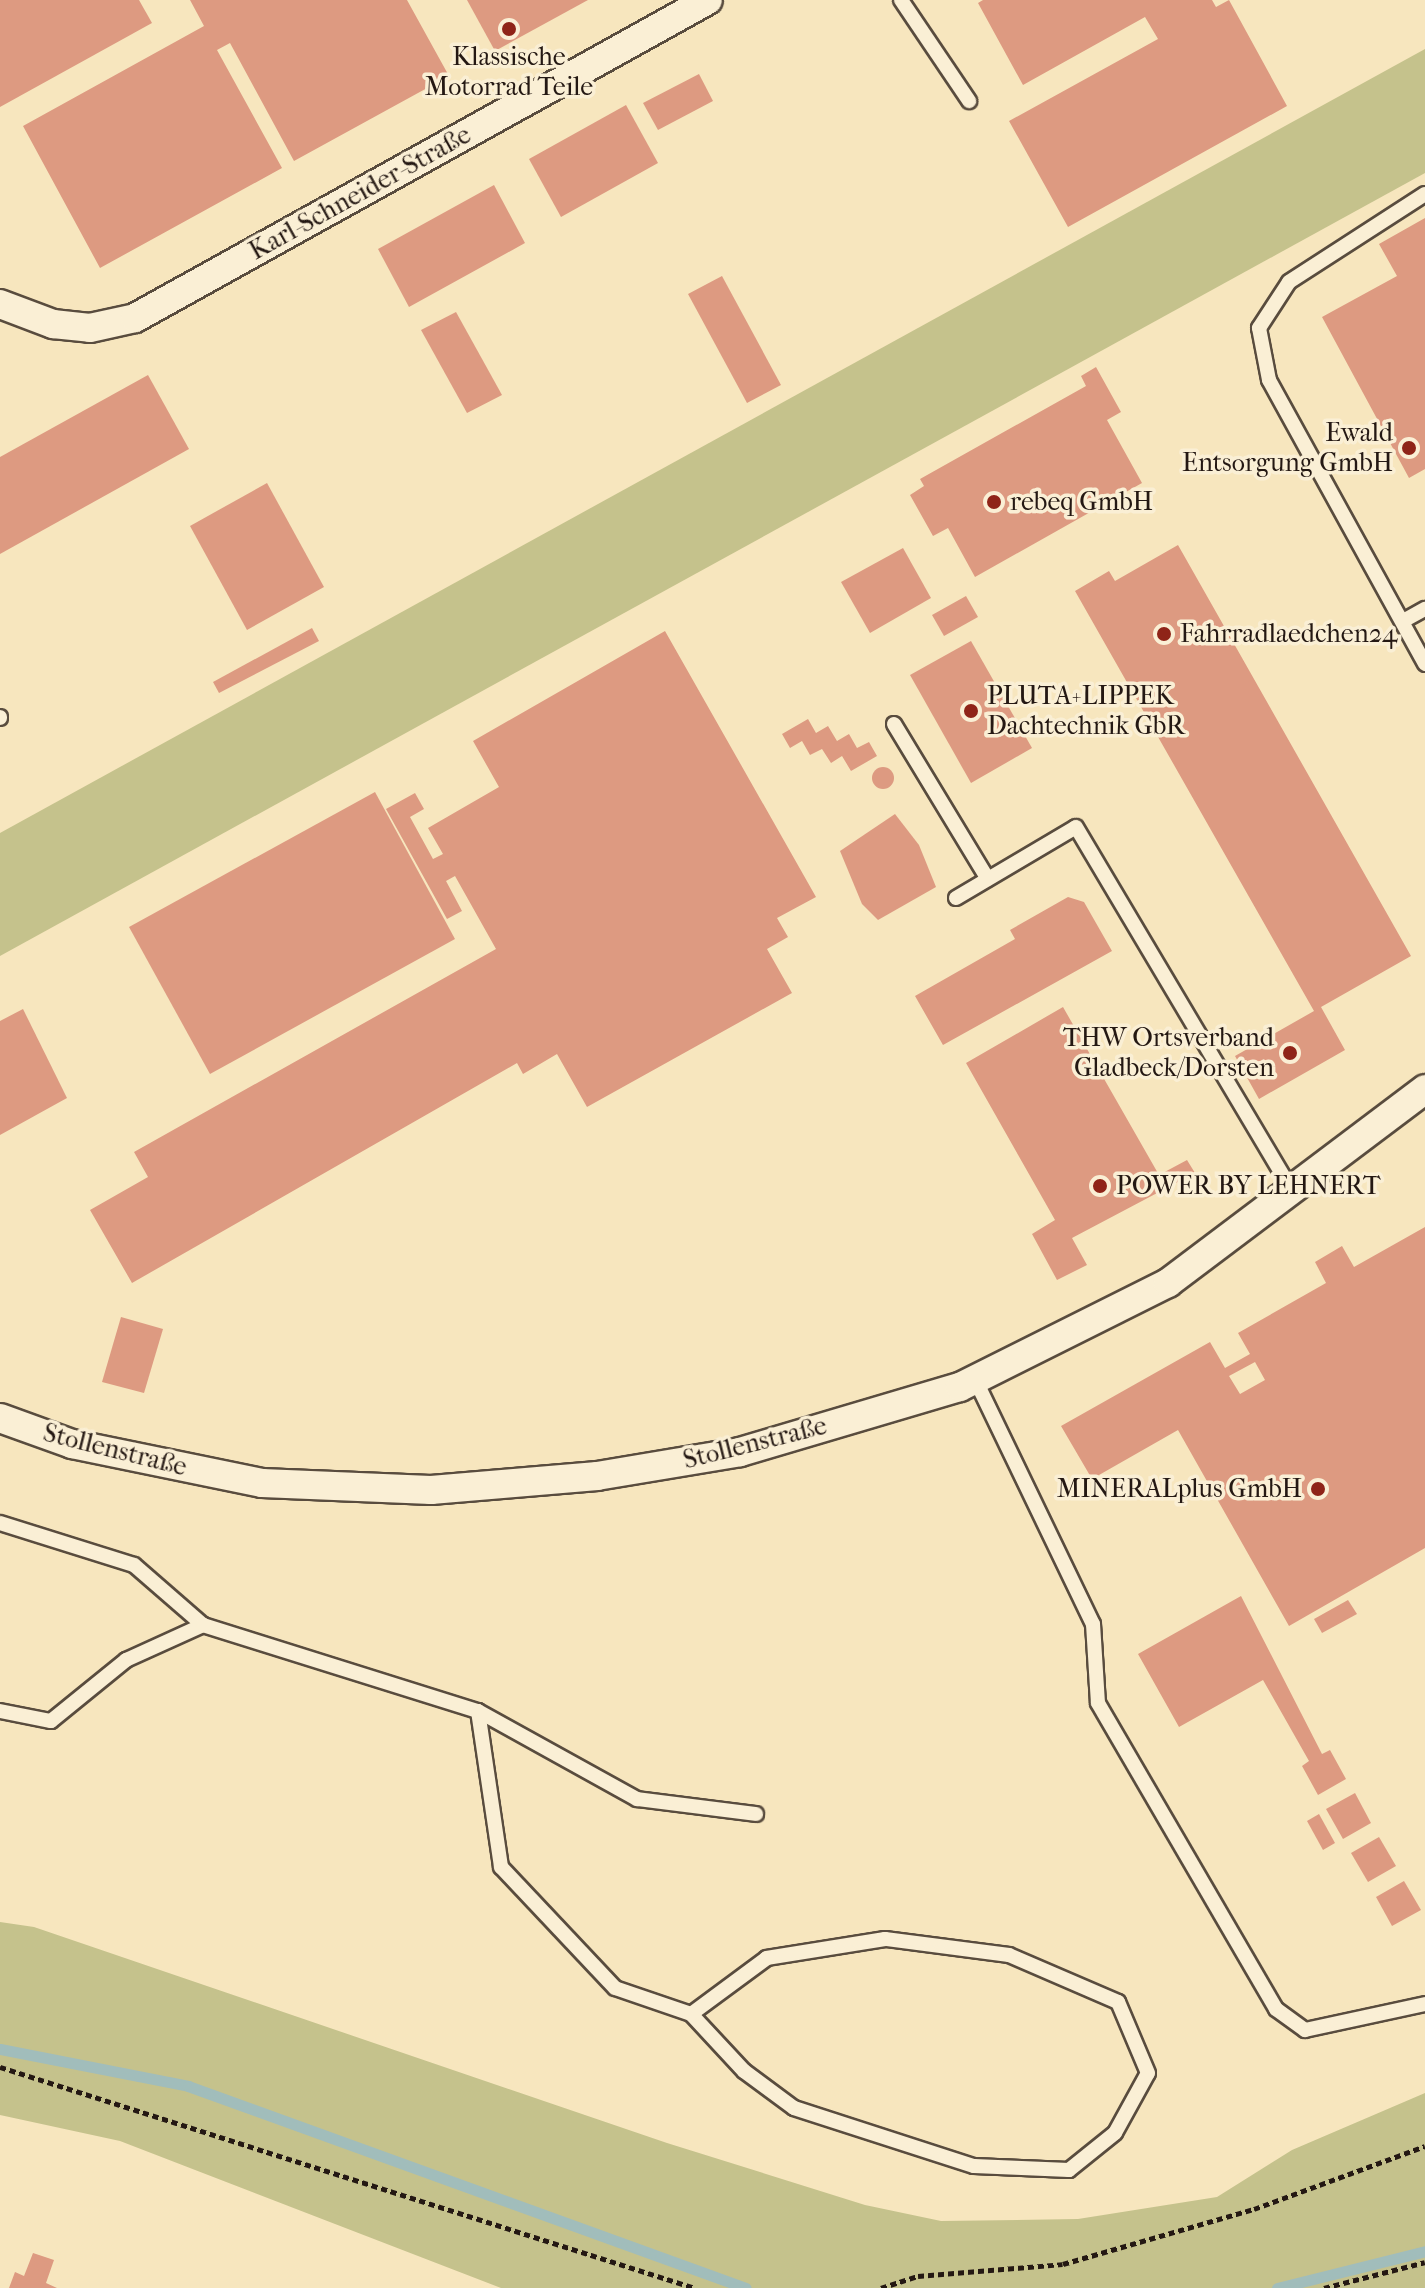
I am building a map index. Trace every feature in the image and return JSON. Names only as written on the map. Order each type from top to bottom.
[{"type":"street","name":"Karl-Schneider-Straße","points":[[4,314],[90,328],[135,318],[708,0]]},
{"type":"street","name":"Stollenstraße","points":[[0,1418],[72,1444],[262,1483],[431,1490],[597,1476],[740,1452],[975,1379],[1168,1283],[1425,1089]]},
{"type":"lane","points":[[901,0],[969,101]]},
{"type":"lane","points":[[1425,194],[1289,282],[1259,328],[1269,380],[1425,664]]},
{"type":"lane","points":[[1403,621],[1425,609]]},
{"type":"lane","points":[[894,724],[988,879]]},
{"type":"lane","points":[[956,898],[1076,827],[1291,1189]]},
{"type":"lane","points":[[975,1379],[1093,1624],[1098,1703],[1276,2009],[1305,2030],[1425,2004]]},
{"type":"lane","points":[[0,1523],[134,1565],[203,1625],[478,1711],[637,1799],[756,1814]]},
{"type":"lane","points":[[0,1711],[51,1721],[126,1660],[203,1625]]},
{"type":"lane","points":[[478,1711],[501,1867],[615,1988],[691,2014],[744,2071],[794,2108],[974,2166],[1069,2170],[1115,2133],[1148,2073],[1118,2002],[1009,1955],[900,1941],[767,1958],[691,2014]]},
{"type":"path","points":[[0,2067],[695,2288]]},
{"type":"path","points":[[881,2288],[918,2276],[1063,2264],[1254,2209],[1425,2146]]},
{"type":"path","points":[[1324,2288],[1425,2262]]},
{"type":"shaded area","points":[[1425,49],[1425,173],[0,956],[0,833]]},
{"type":"shaded area","points":[[0,1922],[34,1927],[667,2143],[865,2205],[941,2221],[1078,2219],[1217,2197],[1292,2150],[1425,2093],[1425,2288],[501,2288],[120,2141],[0,2115]]},
{"type":"building","points":[[0,0],[139,0],[152,23],[0,107]]},
{"type":"building","points":[[190,0],[407,0],[449,76],[294,161],[230,43],[217,50],[282,168],[100,268],[23,126],[204,26]]},
{"type":"building","name":"Klassische Motorrad Teile","points":[[467,0],[588,0],[495,51]]},
{"type":"building","points":[[983,0],[1212,0],[1216,7],[1229,0],[1287,106],[1068,227],[1009,121],[1158,39],[1145,17],[1023,85],[978,3]]},
{"type":"building","points":[[699,74],[713,101],[658,130],[643,103]]},
{"type":"building","points":[[626,105],[658,163],[561,217],[529,159]]},
{"type":"building","points":[[494,185],[525,243],[409,307],[378,249]]},
{"type":"building","points":[[1425,218],[1425,469],[1409,478],[1322,317],[1397,276],[1379,244]]},
{"type":"building","points":[[722,276],[781,385],[747,403],[688,294]]},
{"type":"building","points":[[456,312],[502,395],[467,413],[421,330]]},
{"type":"building","points":[[1096,367],[1121,412],[1107,420],[1142,483],[975,577],[948,528],[933,536],[910,495],[924,486],[920,479],[1086,386],[1081,376]]},
{"type":"building","points":[[148,375],[189,449],[0,554],[0,457]]},
{"type":"building","points":[[267,483],[324,587],[247,630],[190,526]]},
{"type":"building","points":[[1178,545],[1411,956],[1321,1007],[1345,1050],[1259,1099],[1235,1056],[1314,1011],[1075,591],[1109,571],[1115,581]]},
{"type":"building","points":[[903,548],[931,598],[870,633],[841,582]]},
{"type":"building","points":[[966,596],[978,617],[944,636],[932,615]]},
{"type":"building","points":[[312,628],[319,641],[219,693],[213,682]]},
{"type":"building","points":[[665,631],[816,897],[777,918],[788,937],[767,949],[792,993],[587,1107],[557,1054],[523,1074],[517,1063],[132,1283],[90,1210],[148,1177],[134,1152],[496,949],[455,876],[446,881],[462,911],[447,919],[386,809],[415,793],[424,809],[410,817],[433,859],[443,854],[428,828],[499,787],[473,741]]},
{"type":"building","name":"PLUTA+LIPPEK Dachtechnik GbR","points":[[971,641],[1032,748],[971,783],[910,675]]},
{"type":"building","points":[[808,719],[816,733],[828,726],[837,741],[849,734],[857,748],[869,742],[877,756],[851,771],[842,756],[831,763],[822,749],[810,755],[802,741],[790,748],[782,734]]},
{"type":"building","points":[[883,767],[891,770],[894,778],[891,786],[883,789],[875,786],[872,778],[875,770]]},
{"type":"building","points":[[375,792],[455,939],[210,1074],[129,927]]},
{"type":"building","points":[[895,814],[919,845],[936,887],[878,920],[862,904],[840,851]]},
{"type":"building","points":[[1068,897],[1084,902],[1112,951],[943,1045],[915,996],[1015,939],[1010,930]]},
{"type":"building","points":[[1063,1007],[1159,1175],[1187,1160],[1195,1173],[1072,1238],[1087,1265],[1057,1280],[1032,1234],[1055,1220],[966,1063]]},
{"type":"building","points":[[23,1009],[67,1098],[0,1135],[0,1021]]},
{"type":"building","name":"MINERALplus GmbH","points":[[1425,1227],[1425,1548],[1289,1626],[1178,1430],[1092,1479],[1061,1426],[1210,1342],[1225,1368],[1250,1354],[1238,1333],[1326,1283],[1315,1262],[1342,1246],[1354,1267]],"holes":[[[1255,1362],[1265,1380],[1240,1394],[1229,1376]]]},
{"type":"building","points":[[121,1317],[163,1329],[144,1393],[102,1382]]},
{"type":"building","points":[[1241,1596],[1322,1754],[1330,1750],[1346,1779],[1318,1795],[1302,1766],[1309,1761],[1263,1680],[1179,1727],[1138,1654]]},
{"type":"building","points":[[1348,1600],[1357,1614],[1322,1633],[1314,1619]]},
{"type":"building","points":[[1355,1793],[1371,1823],[1343,1839],[1326,1809]]},
{"type":"building","points":[[1319,1814],[1335,1843],[1323,1850],[1307,1821]]},
{"type":"building","points":[[1379,1837],[1396,1866],[1368,1882],[1351,1853]]},
{"type":"building","points":[[1404,1881],[1421,1910],[1392,1926],[1376,1897]]},
{"type":"building","points":[[33,2253],[54,2260],[46,2283],[57,2288],[9,2288],[15,2272],[24,2276]]},
{"type":"waterway","points":[[0,2049],[188,2086],[746,2288]]},
{"type":"waterway","points":[[1277,2288],[1425,2251]]},
{"type":"place","name":"Klassische Motorrad Teile","points":[[509,29]]},
{"type":"place","name":"Ewald Entsorgung GmbH","points":[[1409,448]]},
{"type":"place","name":"rebeq GmbH","points":[[994,502]]},
{"type":"place","name":"Fahrradlaedchen24","points":[[1164,634]]},
{"type":"place","name":"PLUTA+LIPPEK Dachtechnik GbR","points":[[971,711]]},
{"type":"place","name":"THW Ortsverband Gladbeck/Dorsten","points":[[1290,1053]]},
{"type":"place","name":"POWER BY LEHNERT","points":[[1100,1186]]},
{"type":"place","name":"MINERALplus GmbH","points":[[1318,1489]]}]
